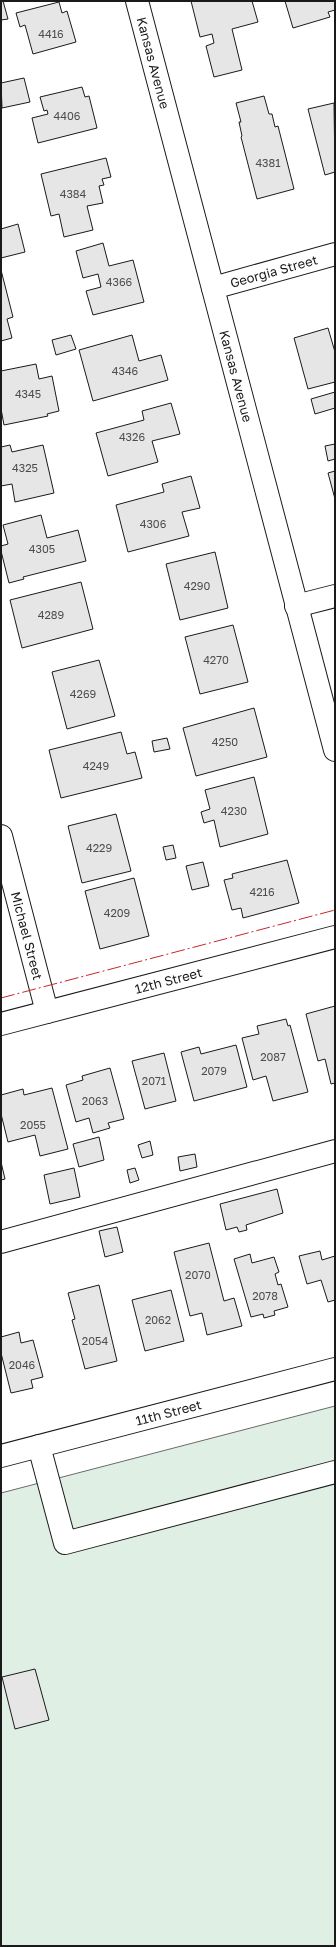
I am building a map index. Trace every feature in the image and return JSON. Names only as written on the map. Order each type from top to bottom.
[{"type":"street","name":"Kansas Avenue","points":[[137,1],[335,750]]},
{"type":"street","name":"Georgia Street","points":[[213,288],[335,254]]},
{"type":"street","points":[[296,606],[335,596]]},
{"type":"street","name":"Michael Street","points":[[1,836],[47,1012]]},
{"type":"street","name":"12th Street","points":[[1,1024],[335,937]]},
{"type":"street","points":[[1,1242],[335,1151]]},
{"type":"street","name":"11th Street","points":[[1,1456],[335,1369]]},
{"type":"street","points":[[39,1446],[65,1543],[335,1472]]},
{"type":"green space","points":[[335,1406],[335,1946],[1,1946],[1,1493]]},
{"type":"building","points":[[1,1],[3,1],[8,19],[1,20]]},
{"type":"building","points":[[191,1],[252,1],[258,22],[232,29],[242,70],[214,77],[206,46],[214,43],[212,34],[200,37]]},
{"type":"building","points":[[285,1],[335,1],[335,10],[328,12],[330,17],[293,28]]},
{"type":"building","points":[[59,2],[62,13],[67,11],[76,42],[33,54],[25,25],[20,27],[16,13]]},
{"type":"building","points":[[24,78],[30,102],[2,108],[1,83]]},
{"type":"building","points":[[82,87],[85,97],[89,96],[97,128],[38,143],[32,118],[48,114],[47,110],[44,111],[40,97]]},
{"type":"building","points":[[264,96],[269,114],[272,114],[275,127],[278,126],[294,189],[257,199],[241,137],[239,122],[241,122],[236,103]]},
{"type":"building","points":[[334,103],[335,172],[325,175],[308,109]]},
{"type":"building","points":[[106,158],[111,177],[102,179],[104,185],[99,186],[103,203],[87,206],[93,230],[64,237],[59,214],[51,216],[41,174]]},
{"type":"building","points":[[18,224],[25,252],[1,258],[1,229]]},
{"type":"building","points":[[103,243],[109,266],[133,260],[144,302],[93,315],[86,291],[101,287],[98,274],[83,278],[76,251]]},
{"type":"building","points":[[1,270],[13,317],[7,319],[12,338],[1,341]]},
{"type":"building","points":[[328,328],[335,352],[335,382],[308,389],[294,338]]},
{"type":"building","points":[[71,335],[76,349],[56,355],[52,340]]},
{"type":"building","points":[[132,335],[139,361],[161,355],[168,380],[93,401],[79,350]]},
{"type":"building","points":[[36,364],[39,379],[52,376],[59,411],[47,414],[48,416],[4,425],[1,409],[1,371]]},
{"type":"building","points":[[335,392],[335,408],[315,414],[311,399]]},
{"type":"building","points":[[171,403],[180,434],[152,441],[158,462],[108,476],[96,433],[144,420],[142,411]]},
{"type":"building","points":[[335,444],[335,459],[328,461],[325,446]]},
{"type":"building","points":[[10,445],[12,452],[43,445],[54,493],[15,502],[12,484],[1,486],[1,447]]},
{"type":"building","points":[[335,471],[335,499],[328,473]]},
{"type":"building","points":[[191,476],[200,508],[182,512],[189,536],[128,552],[116,505],[164,492],[162,484]]},
{"type":"building","points":[[41,515],[47,538],[78,530],[86,561],[23,577],[24,579],[9,583],[1,551],[1,546],[8,544],[3,525]]},
{"type":"building","points":[[215,552],[228,608],[180,620],[166,564]]},
{"type":"building","points":[[81,582],[93,629],[22,648],[10,600]]},
{"type":"building","points":[[233,625],[248,682],[200,694],[185,637]]},
{"type":"building","points":[[99,660],[115,716],[67,729],[52,672]]},
{"type":"building","points":[[254,708],[267,757],[196,776],[183,728]]},
{"type":"building","points":[[121,732],[127,754],[135,752],[142,778],[61,798],[49,750]]},
{"type":"building","points":[[167,738],[170,749],[154,752],[152,741]]},
{"type":"building","points":[[254,777],[268,834],[220,847],[214,820],[204,823],[201,812],[210,809],[205,790]]},
{"type":"building","points":[[116,814],[131,871],[82,883],[68,826]]},
{"type":"building","points":[[173,845],[176,858],[166,860],[163,847]]},
{"type":"building","points":[[287,860],[299,903],[243,918],[241,908],[232,910],[224,880],[233,878],[232,874]]},
{"type":"building","points":[[203,862],[209,886],[192,890],[186,866]]},
{"type":"building","points":[[134,878],[149,936],[100,949],[85,891]]},
{"type":"building","points":[[335,1006],[335,1083],[331,1084],[325,1059],[318,1061],[306,1014]]},
{"type":"building","points":[[286,1019],[288,1026],[290,1025],[308,1092],[273,1101],[266,1076],[253,1080],[242,1038],[259,1034],[257,1026]]},
{"type":"building","points":[[236,1045],[247,1087],[194,1101],[181,1052],[199,1047],[201,1054]]},
{"type":"building","points":[[164,1053],[176,1101],[145,1109],[132,1061]]},
{"type":"building","points":[[110,1068],[124,1119],[108,1123],[110,1128],[93,1133],[89,1118],[76,1122],[66,1085],[83,1080],[82,1076]]},
{"type":"building","points":[[52,1088],[68,1149],[40,1156],[35,1135],[8,1142],[1,1114],[1,1095],[23,1089],[24,1095]]},
{"type":"building","points":[[99,1137],[104,1160],[79,1167],[73,1144]]},
{"type":"building","points":[[150,1141],[153,1155],[142,1158],[138,1145]]},
{"type":"building","points":[[195,1154],[197,1167],[180,1171],[178,1157]]},
{"type":"building","points":[[1,1162],[5,1179],[1,1180]]},
{"type":"building","points":[[74,1168],[80,1197],[50,1204],[44,1175]]},
{"type":"building","points":[[135,1168],[139,1180],[130,1183],[127,1170]]},
{"type":"building","points":[[277,1189],[283,1213],[246,1225],[247,1230],[239,1232],[237,1227],[226,1230],[220,1204]]},
{"type":"building","points":[[117,1227],[123,1252],[105,1257],[99,1231]]},
{"type":"building","points":[[209,1243],[224,1301],[234,1298],[242,1326],[207,1335],[202,1313],[190,1316],[174,1252]]},
{"type":"building","points":[[320,1251],[322,1260],[335,1256],[335,1300],[328,1302],[321,1280],[307,1284],[299,1256]]},
{"type":"building","points":[[250,1254],[252,1263],[274,1257],[279,1272],[275,1274],[278,1285],[281,1284],[288,1307],[274,1311],[275,1315],[264,1318],[263,1314],[251,1317],[234,1259]]},
{"type":"building","points":[[99,1285],[117,1361],[85,1369],[72,1320],[75,1319],[68,1293]]},
{"type":"building","points":[[171,1290],[184,1341],[145,1351],[132,1300]]},
{"type":"building","points":[[19,1332],[21,1343],[33,1340],[43,1377],[31,1380],[33,1388],[11,1393],[1,1353],[1,1337]]},
{"type":"building","points":[[35,1669],[49,1720],[15,1729],[2,1677]]},
{"type":"power","points":[[1,998],[335,910]]}]
